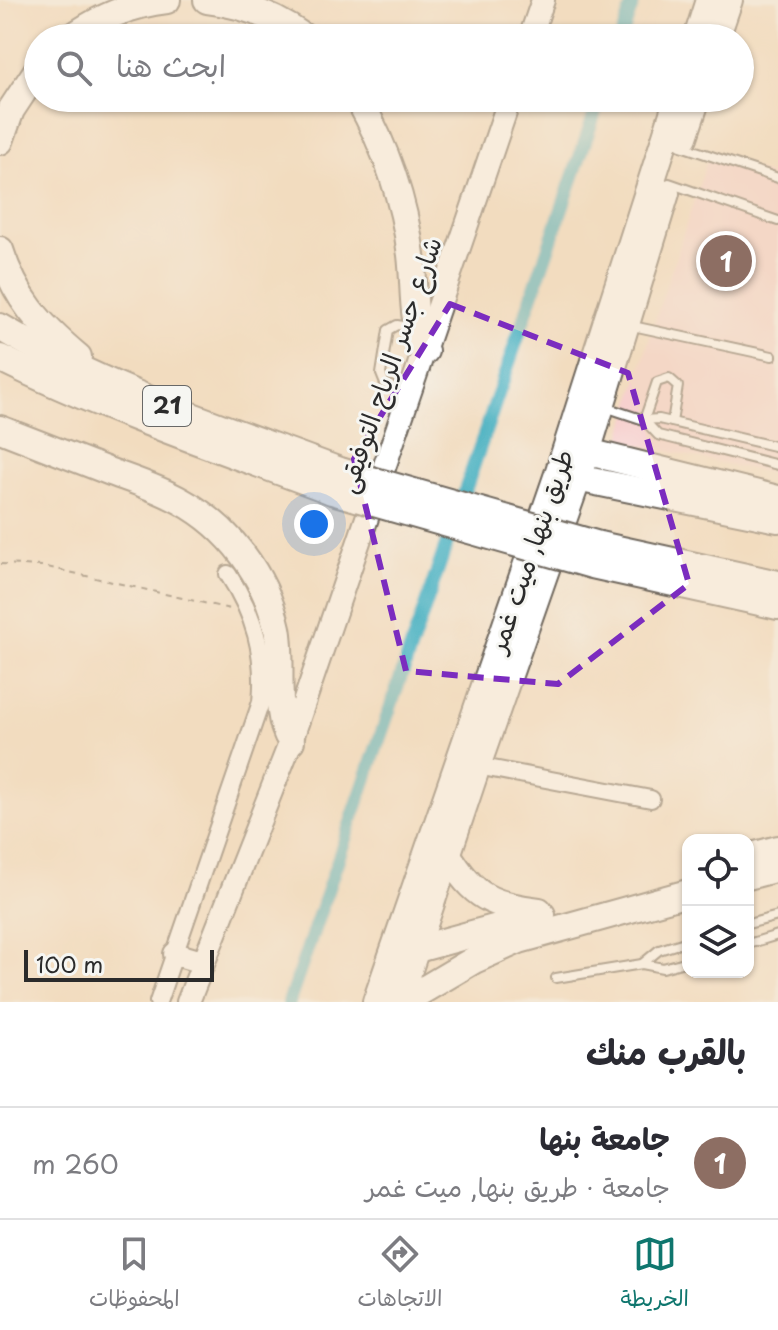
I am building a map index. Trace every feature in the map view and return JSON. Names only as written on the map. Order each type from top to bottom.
[{"type":"highway","points":[[96,24],[116,13],[167,0]]},
{"type":"highway","points":[[207,0],[254,10],[283,24]]},
{"type":"highway","points":[[701,24],[709,0]]},
{"type":"highway","points":[[721,24],[729,0]]},
{"type":"highway","points":[[0,141],[11,110],[24,90]]},
{"type":"highway","points":[[365,112],[384,152],[401,203],[424,337]]},
{"type":"highway","name":"طريق بنها, ميت غمر","points":[[387,1002],[392,956],[577,450],[674,112]]},
{"type":"highway","name":"طريق بنها, ميت غمر","points":[[592,403],[626,324],[692,112]]},
{"type":"highway","points":[[0,250],[13,283],[33,315],[105,380]]},
{"type":"highway","name":"21","points":[[0,327],[105,380],[336,481]]},
{"type":"highway","name":"21","points":[[0,358],[94,401],[336,481],[778,606]]},
{"type":"highway","points":[[0,429],[165,493],[198,511],[226,535],[249,563],[272,610],[281,659],[281,720],[291,741]]},
{"type":"highway","points":[[577,450],[778,499]]},
{"type":"highway","points":[[568,476],[778,519]]},
{"type":"highway","name":"طريق بنها, ميت غمر","points":[[387,1002],[418,949],[477,766],[564,519],[568,476]]},
{"type":"highway","points":[[564,519],[584,499],[622,486]]},
{"type":"highway","name":"21","points":[[595,555],[778,584]]},
{"type":"highway","points":[[754,855],[778,849]]},
{"type":"highway","points":[[448,855],[462,878],[485,898],[513,908],[554,912]]},
{"type":"highway","points":[[754,874],[778,868]]},
{"type":"highway","points":[[392,956],[682,876]]},
{"type":"highway","points":[[387,1002],[519,940],[682,895]]},
{"type":"main road","points":[[535,24],[543,0]]},
{"type":"main road","name":"شارع جسر الرياح التوفيقى","points":[[188,1002],[291,741],[410,394],[424,337],[505,112]]},
{"type":"main road","points":[[175,954],[202,962]]},
{"type":"street","points":[[158,1002],[258,716],[263,687],[262,657],[251,614],[228,574]]},
{"type":"street","points":[[477,766],[651,799]]},
{"type":"lane","points":[[681,146],[778,178]]},
{"type":"lane","points":[[669,183],[778,221]]},
{"type":"lane","points":[[626,324],[772,356]]},
{"type":"lane","points":[[410,394],[385,384],[381,374],[388,330],[401,325],[424,337]]},
{"type":"lane","points":[[644,420],[657,382],[669,378],[678,386],[679,393],[672,422]]},
{"type":"lane","points":[[592,403],[644,420],[659,419],[778,447]]},
{"type":"lane","points":[[644,420],[658,435],[778,465]]},
{"type":"lane","points":[[754,922],[778,916]]},
{"type":"lane","points":[[754,942],[778,935]]},
{"type":"lane","points":[[642,964],[659,950],[682,943]]},
{"type":"lane","points":[[556,978],[642,964],[656,968],[682,962]]},
{"type":"path","points":[[0,564],[43,566],[251,614]]},
{"type":"highlighted area","points":[[450,304],[628,373],[689,584],[558,684],[406,671],[354,459]]},
{"type":"shaded area","points":[[709,154],[778,178],[778,475],[629,443],[621,438]]},
{"type":"waterway","points":[[626,24],[634,0]]},
{"type":"waterway","points":[[289,1002],[595,112]]},
{"type":"place","name":"جامعة بنها","points":[[726,261]]}]
